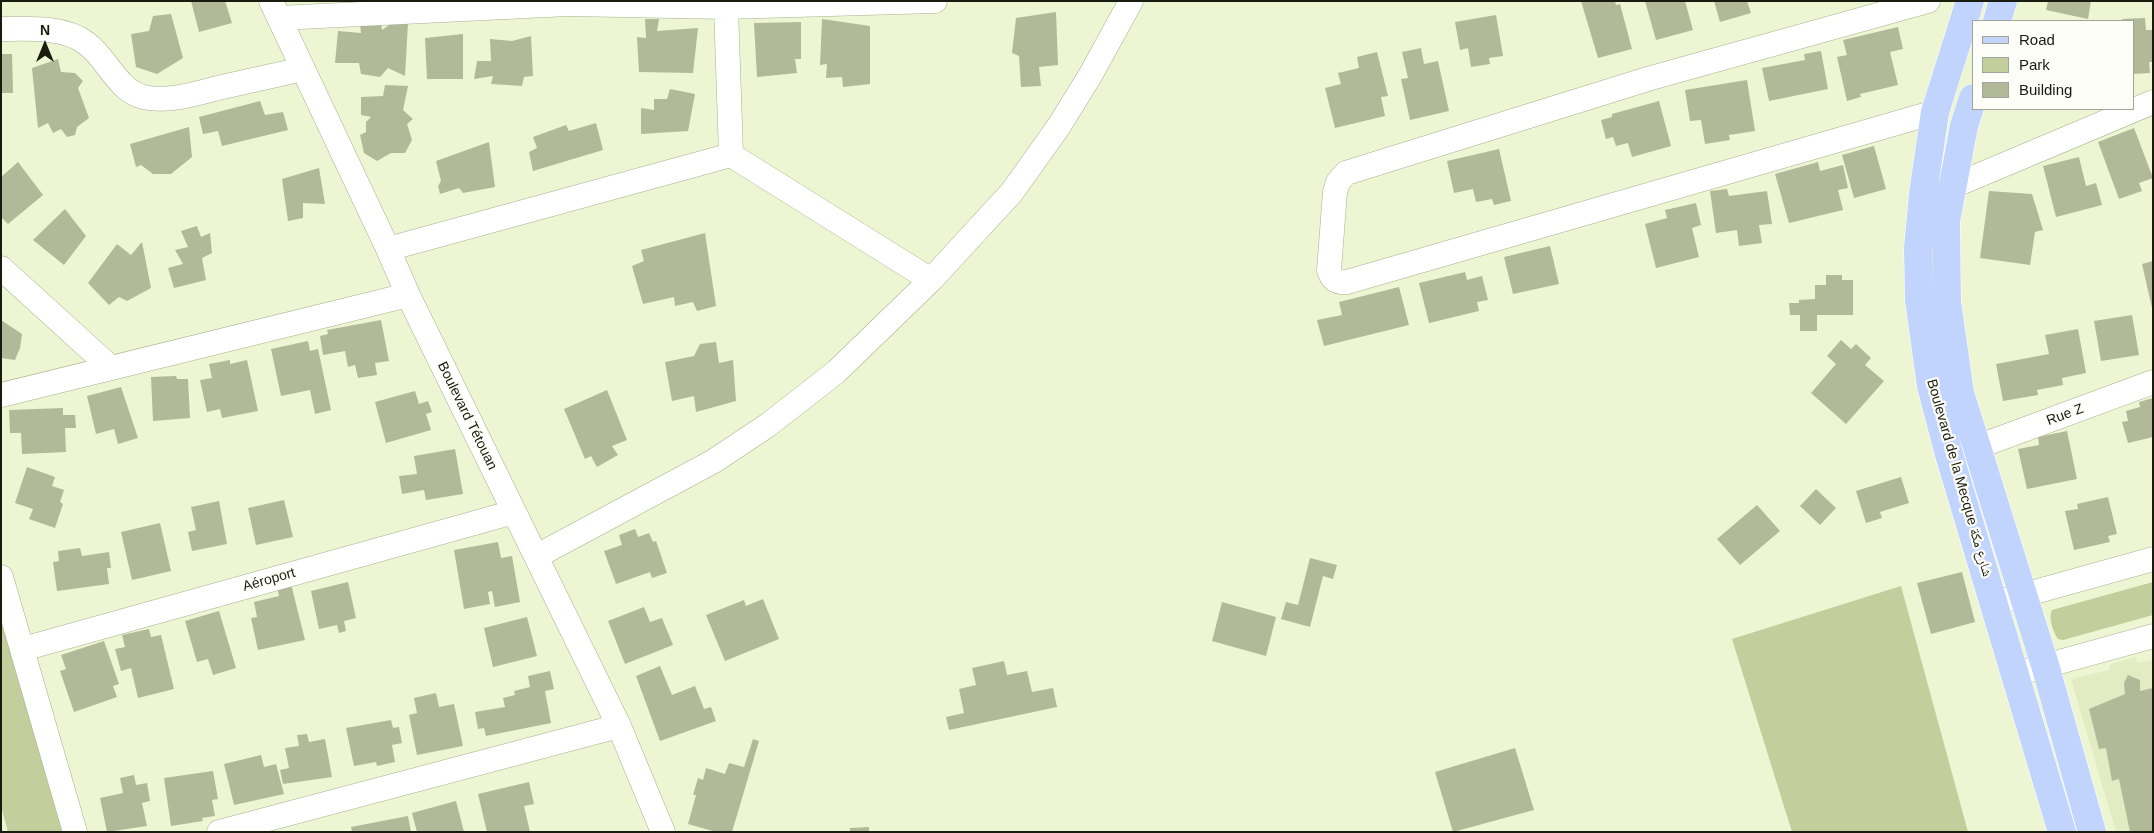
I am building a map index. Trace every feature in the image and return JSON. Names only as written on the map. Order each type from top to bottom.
[{"type":"main road","name":"Boulevard de la Mecque شارع مكة","points":[[1970,1],[1935,112],[1923,194],[1918,248],[1919,300],[1924,350],[1931,386],[1948,451],[2062,832]]},
{"type":"main road","points":[[1997,20],[2003,1]]},
{"type":"main road","name":"Boulevard de la Mecque شارع مكة","points":[[1972,101],[1964,126],[1946,221],[1947,302],[1960,393],[2045,666],[2092,832]]},
{"type":"street","points":[[275,9],[568,2],[726,7],[935,1]]},
{"type":"street","points":[[537,556],[714,461],[768,425],[836,372],[931,280],[1017,185],[1059,126],[1091,74],[1130,1]]},
{"type":"street","points":[[1928,1],[1651,78],[1346,173],[1338,182],[1335,192],[1328,270],[1330,276],[1336,281],[1347,282],[1935,112]]},
{"type":"street","points":[[726,7],[731,154]]},
{"type":"street","name":"Boulevard Tétouan","points":[[275,9],[408,295],[620,726],[663,832]]},
{"type":"street","points":[[1,29],[52,31],[76,37],[95,52],[126,88],[142,97],[180,97],[304,69]]},
{"type":"street","points":[[1951,187],[2153,102]]},
{"type":"street","points":[[388,249],[731,154],[931,280]]},
{"type":"street","points":[[1,268],[110,367]]},
{"type":"street","points":[[1,395],[408,295]]},
{"type":"street","name":"Rue Z","points":[[1977,447],[2153,382]]},
{"type":"street","name":"Aéroport","points":[[23,649],[514,512]]},
{"type":"street","points":[[1995,603],[2153,559]]},
{"type":"street","points":[[1,577],[75,832]]},
{"type":"street","points":[[2016,674],[2153,636]]},
{"type":"street","points":[[219,832],[620,726]]},
{"type":"shaded area","points":[[2135,657],[2138,663],[2153,660],[2153,832],[2116,832],[2071,679],[2109,670],[2111,664]]},
{"type":"green space","points":[[2153,582],[2153,615],[2063,640],[2058,639],[2056,636],[2051,621],[2052,610]]},
{"type":"green space","points":[[1901,586],[1968,832],[1792,832],[1732,639]]},
{"type":"green space","points":[[1,619],[63,832],[8,832],[1,806]]},
{"type":"building","points":[[191,1],[225,1],[232,23],[199,32]]},
{"type":"building","points":[[1581,1],[1615,1],[1616,5],[1620,4],[1632,49],[1598,58]]},
{"type":"building","points":[[1645,1],[1685,1],[1693,30],[1656,40]]},
{"type":"building","points":[[1714,1],[1747,1],[1751,13],[1720,22]]},
{"type":"building","points":[[2048,1],[2091,1],[2088,19],[2046,10]]},
{"type":"building","points":[[1056,12],[1058,65],[1039,67],[1041,86],[1021,87],[1019,56],[1012,53],[1016,18]]},
{"type":"building","points":[[171,14],[183,58],[157,74],[136,67],[131,34],[149,31],[153,16]]},
{"type":"building","points":[[1496,15],[1503,56],[1489,58],[1490,64],[1471,67],[1468,48],[1460,50],[1455,22]]},
{"type":"building","points":[[2145,18],[2146,30],[2153,30],[2153,62],[2149,62],[2150,73],[2134,74],[2134,20],[2122,19]]},
{"type":"building","points":[[645,19],[659,19],[657,31],[698,28],[693,73],[639,72],[637,37],[646,38]]},
{"type":"building","points":[[822,19],[870,26],[870,84],[843,87],[842,77],[826,78],[827,64],[820,65]]},
{"type":"building","points":[[395,21],[408,23],[405,76],[388,68],[380,77],[361,74],[359,63],[335,63],[338,31],[361,33],[360,23],[381,23],[382,30]]},
{"type":"building","points":[[801,22],[801,59],[795,59],[797,73],[757,77],[754,23]]},
{"type":"building","points":[[1898,27],[1903,49],[1890,52],[1898,85],[1860,94],[1861,97],[1847,101],[1837,57],[1847,55],[1843,40]]},
{"type":"building","points":[[463,34],[463,79],[427,79],[425,38]]},
{"type":"building","points":[[531,36],[533,76],[524,77],[522,86],[491,84],[493,76],[474,79],[477,61],[491,61],[490,39],[512,41]]},
{"type":"building","points":[[1421,48],[1424,64],[1438,61],[1449,111],[1410,120],[1401,79],[1408,78],[1402,52]]},
{"type":"building","points":[[1821,51],[1828,89],[1769,101],[1762,68],[1805,60],[1804,54]]},
{"type":"building","points":[[1377,52],[1388,96],[1381,97],[1385,116],[1335,128],[1325,88],[1341,84],[1338,73],[1359,68],[1357,57]]},
{"type":"building","points":[[1,54],[12,54],[13,93],[1,93]]},
{"type":"building","points":[[58,59],[61,72],[75,73],[83,81],[78,88],[89,118],[77,127],[75,135],[67,137],[61,129],[53,133],[48,123],[38,128],[32,68]]},
{"type":"building","points":[[1747,80],[1755,131],[1729,135],[1730,140],[1705,144],[1701,120],[1690,121],[1685,90]]},
{"type":"building","points":[[385,85],[408,86],[403,110],[413,119],[407,124],[412,140],[405,153],[391,153],[377,161],[364,153],[360,135],[366,132],[366,122],[371,117],[361,115],[361,97],[383,96]]},
{"type":"building","points":[[670,89],[695,94],[688,131],[641,134],[641,108],[654,110],[654,99],[667,99]]},
{"type":"building","points":[[260,101],[265,115],[283,112],[288,130],[222,146],[218,131],[203,134],[199,117]]},
{"type":"building","points":[[1659,101],[1671,146],[1632,157],[1628,143],[1616,146],[1613,137],[1606,139],[1601,120],[1612,117],[1612,114]]},
{"type":"building","points":[[596,123],[603,150],[533,171],[529,152],[537,148],[533,137],[566,125],[569,131]]},
{"type":"building","points":[[189,127],[192,157],[171,174],[153,174],[141,165],[136,167],[130,144]]},
{"type":"building","points":[[2134,128],[2153,178],[2139,183],[2142,191],[2119,199],[2098,142]]},
{"type":"building","points":[[489,142],[495,187],[463,193],[459,188],[440,194],[438,186],[441,181],[436,161]]},
{"type":"building","points":[[1874,146],[1886,189],[1854,198],[1842,155]]},
{"type":"building","points":[[1499,149],[1511,201],[1494,205],[1492,199],[1476,202],[1473,189],[1454,193],[1447,161]]},
{"type":"building","points":[[2079,157],[2086,186],[2096,183],[2102,205],[2056,217],[2043,166]]},
{"type":"building","points":[[18,162],[43,195],[8,224],[1,217],[1,177]]},
{"type":"building","points":[[1818,162],[1820,171],[1843,165],[1848,188],[1838,190],[1843,210],[1789,223],[1775,174]]},
{"type":"building","points":[[319,168],[325,204],[303,203],[303,218],[288,221],[282,179]]},
{"type":"building","points":[[1727,189],[1729,196],[1767,191],[1772,224],[1759,225],[1762,243],[1739,246],[1737,230],[1716,233],[1710,191]]},
{"type":"building","points":[[1989,191],[2032,194],[2043,230],[2035,232],[2030,265],[1980,258]]},
{"type":"building","points":[[1696,203],[1701,225],[1692,228],[1699,257],[1656,268],[1645,224],[1667,218],[1665,210]]},
{"type":"building","points":[[65,209],[86,236],[64,265],[33,240]]},
{"type":"building","points":[[197,226],[201,237],[210,233],[212,253],[202,258],[206,280],[174,288],[168,268],[183,264],[175,250],[188,247],[181,231]]},
{"type":"building","points":[[705,233],[716,306],[697,311],[693,302],[675,306],[674,297],[643,304],[632,266],[644,261],[641,250]]},
{"type":"building","points":[[142,242],[151,288],[127,301],[119,297],[109,305],[88,283],[117,244],[131,255]]},
{"type":"building","points":[[1550,246],[1559,284],[1513,294],[1504,257]]},
{"type":"building","points":[[2153,261],[2153,308],[2152,308],[2142,264]]},
{"type":"building","points":[[1465,272],[1467,280],[1482,276],[1488,300],[1477,302],[1479,311],[1429,323],[1419,283]]},
{"type":"building","points":[[1826,275],[1842,275],[1842,280],[1853,280],[1853,315],[1817,315],[1817,331],[1800,331],[1800,315],[1790,315],[1789,303],[1799,303],[1799,300],[1815,299],[1815,285],[1826,285]]},
{"type":"building","points":[[1399,287],[1409,325],[1324,346],[1317,320],[1342,315],[1339,302]]},
{"type":"building","points":[[2132,315],[2139,355],[2101,361],[2094,321]]},
{"type":"building","points":[[1,320],[22,334],[20,348],[15,360],[1,358]]},
{"type":"building","points":[[381,320],[389,361],[375,363],[377,375],[358,378],[355,365],[348,367],[345,351],[323,355],[320,336],[328,334],[327,330]]},
{"type":"building","points":[[2078,329],[2086,373],[2062,378],[2063,385],[2037,390],[2038,395],[2003,401],[1996,364],[2049,354],[2045,335]]},
{"type":"building","points":[[1841,340],[1851,349],[1856,344],[1871,358],[1865,365],[1884,381],[1846,424],[1811,393],[1836,364],[1827,356]]},
{"type":"building","points":[[308,341],[310,351],[318,349],[331,410],[315,414],[310,390],[281,396],[271,349]]},
{"type":"building","points":[[716,342],[719,363],[733,360],[736,401],[696,412],[694,396],[672,401],[665,362],[694,356],[700,344]]},
{"type":"building","points":[[230,360],[230,364],[247,360],[258,411],[222,418],[220,409],[207,412],[200,380],[212,378],[209,364]]},
{"type":"building","points":[[176,376],[177,379],[188,379],[190,418],[153,421],[151,377]]},
{"type":"building","points":[[121,387],[138,438],[118,444],[114,429],[96,434],[87,396]]},
{"type":"building","points":[[607,390],[627,440],[612,446],[618,455],[597,467],[591,456],[585,459],[564,409]]},
{"type":"building","points":[[415,391],[419,404],[428,401],[432,412],[426,414],[431,430],[386,443],[375,402]]},
{"type":"building","points":[[2153,398],[2153,437],[2128,443],[2122,422],[2128,421],[2126,411],[2140,407],[2139,402]]},
{"type":"building","points":[[63,408],[63,415],[75,415],[76,428],[65,428],[66,452],[22,454],[21,433],[10,433],[9,410]]},
{"type":"building","points":[[2067,431],[2077,479],[2027,489],[2018,449],[2039,445],[2038,437]]},
{"type":"building","points":[[455,449],[463,494],[426,500],[424,490],[402,494],[399,476],[417,474],[414,456]]},
{"type":"building","points":[[27,467],[55,477],[52,486],[64,490],[60,502],[63,504],[55,528],[29,519],[33,509],[15,503]]},
{"type":"building","points":[[1901,477],[1909,503],[1880,512],[1882,518],[1866,523],[1856,491]]},
{"type":"building","points":[[1816,489],[1836,508],[1820,525],[1800,506]]},
{"type":"building","points":[[2108,497],[2117,534],[2108,536],[2110,542],[2074,550],[2065,511],[2078,509],[2077,504]]},
{"type":"building","points":[[284,500],[293,537],[256,545],[248,508]]},
{"type":"building","points":[[219,501],[227,544],[192,551],[188,532],[196,530],[191,507]]},
{"type":"building","points":[[1757,505],[1780,531],[1740,565],[1717,539]]},
{"type":"building","points":[[160,523],[171,571],[132,580],[121,532]]},
{"type":"building","points":[[635,529],[638,537],[649,533],[653,542],[656,541],[667,573],[652,578],[650,572],[616,584],[604,551],[622,545],[619,535]]},
{"type":"building","points":[[498,542],[501,558],[512,556],[520,602],[495,607],[492,591],[488,592],[490,604],[464,609],[454,550]]},
{"type":"building","points":[[80,548],[82,556],[109,552],[111,568],[107,568],[109,584],[57,591],[53,562],[59,561],[58,551]]},
{"type":"building","points":[[1310,558],[1337,565],[1333,579],[1323,576],[1310,627],[1281,619],[1286,602],[1298,605]]},
{"type":"building","points":[[1962,572],[1975,622],[1931,634],[1917,583]]},
{"type":"building","points":[[348,582],[356,618],[344,621],[346,631],[339,633],[337,625],[319,629],[311,591]]},
{"type":"building","points":[[291,584],[305,640],[258,650],[251,618],[257,617],[254,602],[279,596],[277,587]]},
{"type":"building","points":[[763,599],[779,639],[725,661],[706,615],[744,600],[746,606]]},
{"type":"building","points":[[1222,602],[1276,617],[1266,656],[1212,641]]},
{"type":"building","points":[[644,607],[650,622],[662,618],[673,645],[625,664],[608,621]]},
{"type":"building","points":[[219,611],[236,668],[213,675],[208,659],[197,662],[185,621]]},
{"type":"building","points":[[527,617],[537,656],[493,667],[484,628]]},
{"type":"building","points":[[149,629],[151,637],[161,635],[174,689],[138,698],[131,668],[121,671],[115,649],[125,647],[122,635]]},
{"type":"building","points":[[104,641],[119,684],[113,686],[117,697],[74,712],[60,671],[66,669],[61,655]]},
{"type":"building","points":[[1004,661],[1007,675],[1027,671],[1032,692],[1053,688],[1057,707],[949,730],[946,717],[964,713],[959,689],[976,685],[972,668]]},
{"type":"building","points":[[660,666],[672,695],[695,686],[704,709],[711,707],[716,721],[660,741],[636,676]]},
{"type":"building","points":[[550,671],[554,689],[545,691],[551,723],[486,736],[484,728],[478,729],[475,712],[505,707],[503,698],[515,695],[514,691],[530,687],[528,676]]},
{"type":"building","points":[[2128,675],[2140,680],[2140,691],[2153,688],[2153,832],[2130,832],[2119,779],[2112,781],[2106,748],[2099,749],[2089,709],[2125,694],[2124,683]]},
{"type":"building","points":[[436,693],[439,707],[454,704],[463,746],[417,755],[409,715],[417,713],[414,698]]},
{"type":"building","points":[[391,720],[393,728],[399,727],[402,743],[392,745],[395,762],[377,766],[376,762],[354,766],[346,728]]},
{"type":"building","points":[[307,734],[309,742],[325,739],[332,777],[283,784],[280,770],[289,768],[285,748],[299,746],[297,735]]},
{"type":"building","points":[[753,739],[759,741],[732,832],[716,832],[688,824],[696,795],[693,795],[698,778],[703,780],[706,768],[725,774],[729,763],[744,767]]},
{"type":"building","points":[[1515,748],[1534,810],[1453,832],[1435,772]]},
{"type":"building","points":[[261,755],[264,767],[276,764],[284,794],[234,805],[224,764]]},
{"type":"building","points":[[213,771],[218,799],[212,800],[215,816],[202,818],[203,821],[171,826],[164,778]]},
{"type":"building","points":[[134,775],[136,785],[147,783],[150,801],[142,803],[147,826],[107,832],[100,798],[123,793],[120,778]]},
{"type":"building","points":[[529,782],[534,804],[524,806],[530,832],[487,832],[478,794]]},
{"type":"building","points":[[456,801],[464,832],[417,832],[412,813]]},
{"type":"building","points":[[408,816],[411,832],[352,832],[351,827]]},
{"type":"building","points":[[869,827],[869,832],[850,832],[850,828]]}]
